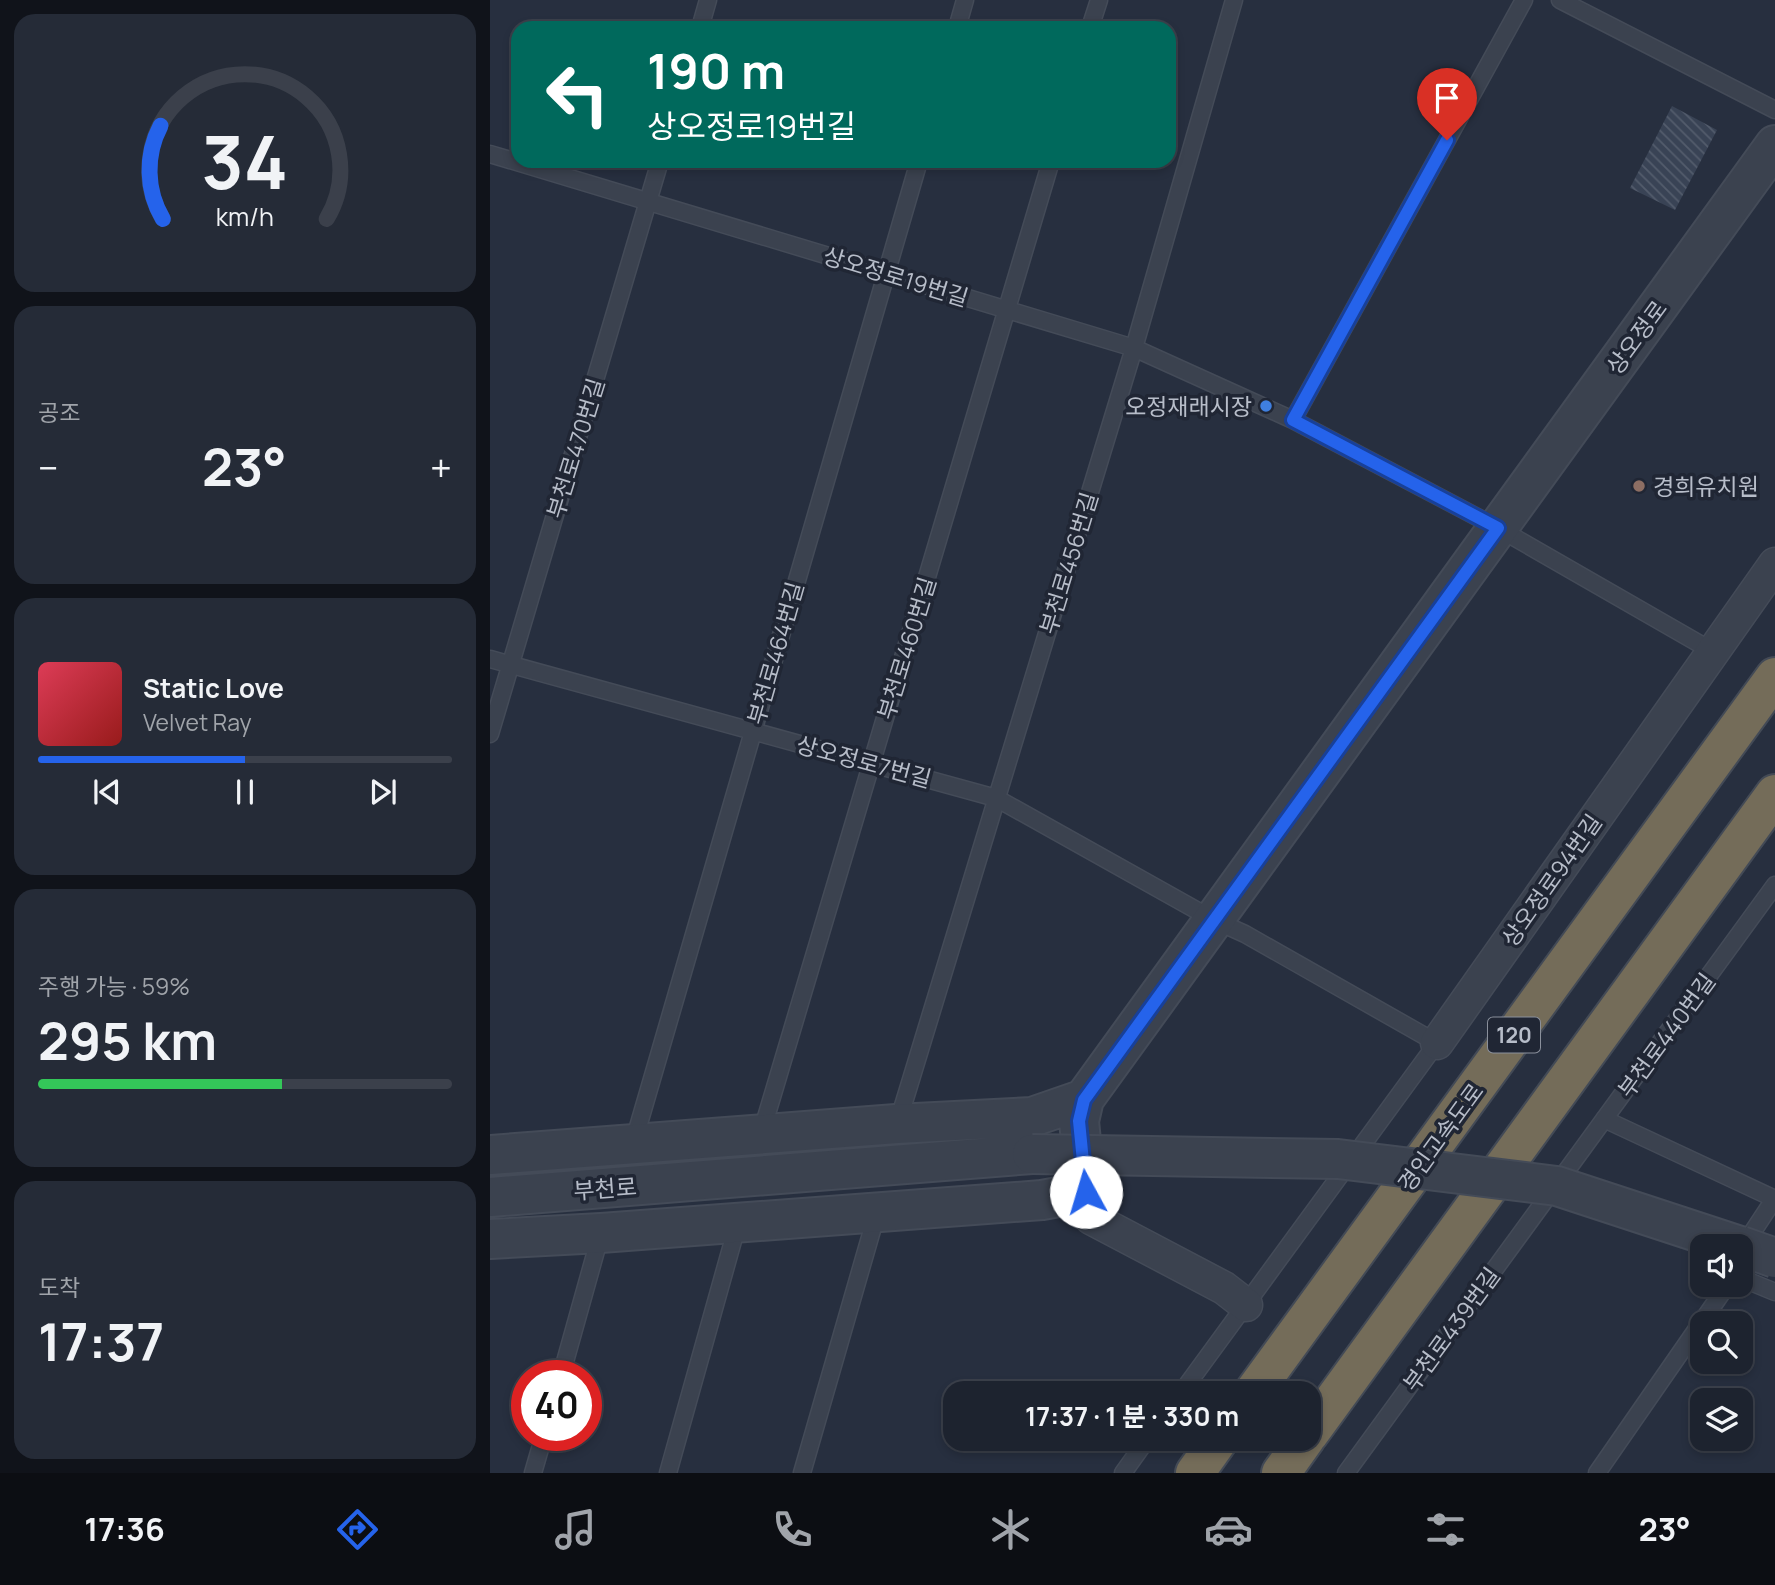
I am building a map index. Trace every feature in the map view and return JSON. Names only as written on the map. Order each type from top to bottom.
[{"type":"highway","name":"경인고속도로","points":[[1262,1381],[1775,677]]},
{"type":"highway","points":[[1321,1417],[1775,794]]},
{"type":"highway","points":[[1195,1473],[1211,1451]]},
{"type":"highway","points":[[1281,1473],[1296,1451]]},
{"type":"street","name":"상오정로","points":[[1088,1205],[1079,1121],[1084,1100],[1775,145]]},
{"type":"street","name":"상오정로94번길","points":[[1437,1043],[1775,564]]},
{"type":"street","points":[[490,1155],[897,1124],[1032,1117],[1084,1100]]},
{"type":"street","name":"부천로","points":[[490,1197],[1031,1154],[1338,1158],[1557,1186],[1702,1234]]},
{"type":"street","points":[[490,1238],[601,1233],[1042,1200],[1088,1205],[1224,1289],[1245,1305]]},
{"type":"street","name":"부천로","points":[[1753,1251],[1775,1258]]},
{"type":"lane","points":[[702,21],[708,0]]},
{"type":"lane","points":[[959,21],[965,0]]},
{"type":"lane","points":[[1092,21],[1098,0]]},
{"type":"lane","name":"부천로456번길","points":[[897,1124],[902,1115],[1134,348],[1234,0]]},
{"type":"lane","points":[[1293,420],[1524,0]]},
{"type":"lane","points":[[1560,0],[1775,110]]},
{"type":"lane","name":"상오정로19번길","points":[[490,154],[511,160]]},
{"type":"lane","name":"상오정로19번길","points":[[536,168],[1134,348],[1293,420],[1498,528]]},
{"type":"lane","name":"부천로470번길","points":[[490,734],[658,168]]},
{"type":"lane","name":"부천로464번길","points":[[630,1144],[638,1127],[917,168]]},
{"type":"lane","name":"부천로460번길","points":[[761,1134],[1049,168]]},
{"type":"lane","points":[[1498,528],[1712,651]]},
{"type":"lane","name":"상오정로7번길","points":[[490,659],[996,798],[1437,1043]]},
{"type":"lane","name":"부천로440번길","points":[[1556,1185],[1775,885]]},
{"type":"lane","name":"상오정로94번길","points":[[1190,1381],[1437,1043]]},
{"type":"lane","points":[[1604,1119],[1775,1198],[1750,1234]]},
{"type":"lane","name":"부천로439번길","points":[[1347,1473],[1556,1185]]},
{"type":"lane","points":[[802,1473],[877,1213]]},
{"type":"lane","points":[[668,1473],[738,1223]]},
{"type":"lane","points":[[565,1360],[601,1233]]},
{"type":"lane","points":[[1753,1284],[1775,1292]]},
{"type":"lane","points":[[1597,1473],[1719,1297]]},
{"type":"lane","points":[[533,1473],[539,1451]]},
{"type":"lane","points":[[1123,1473],[1139,1451]]},
{"type":"building","points":[[1672,106],[1717,130],[1675,210],[1630,188]]},
{"type":"place","name":"오정재래시장","points":[[1266,406]]},
{"type":"place","name":"경희유치원","points":[[1639,486]]},
{"type":"route","points":[[1086,1192],[1079,1121],[1084,1100],[1498,528],[1293,420],[1447,140]]}]
